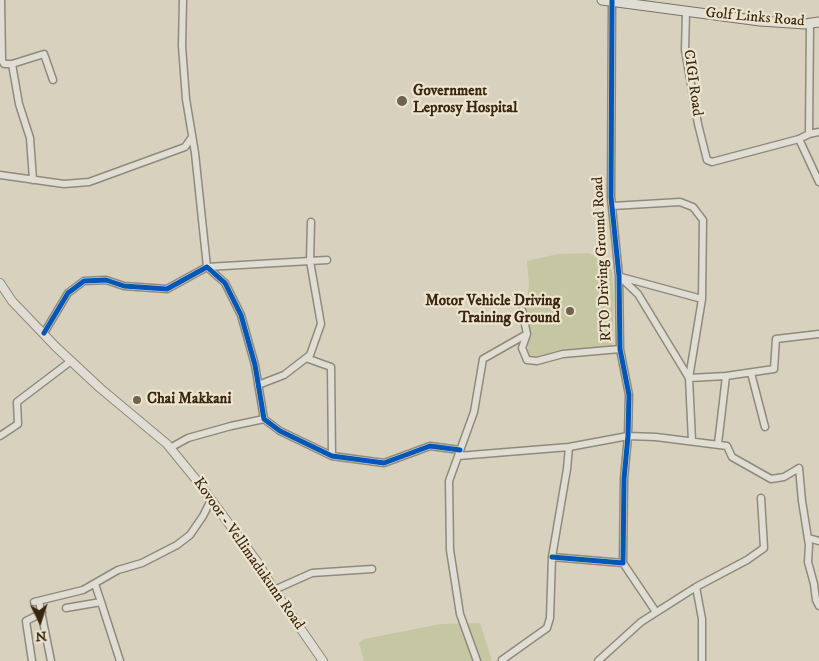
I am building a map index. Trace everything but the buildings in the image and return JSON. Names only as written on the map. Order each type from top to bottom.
[{"type":"main road","name":"Golf Links Road","points":[[602,0],[760,21],[814,23]]},
{"type":"street","points":[[1,0],[2,60],[4,64],[12,64],[44,54],[53,80]]},
{"type":"street","points":[[183,0],[183,68],[207,267],[225,283],[241,315],[264,419],[280,431],[332,456],[384,463],[430,446],[459,453],[569,446],[628,436],[656,437],[727,446],[732,456],[770,479],[784,477],[799,468],[808,538],[808,562],[819,606]]},
{"type":"street","name":"RTO Driving Ground Road","points":[[612,1],[612,206],[619,276],[620,349],[628,395],[623,563]]},
{"type":"street","name":"CIGI Road","points":[[686,12],[685,50],[698,124],[707,160],[712,162],[799,139]]},
{"type":"street","points":[[809,134],[814,23]]},
{"type":"street","points":[[12,64],[20,104],[30,138],[32,180]]},
{"type":"street","points":[[819,132],[799,139],[819,182]]},
{"type":"street","points":[[0,175],[64,184],[90,182],[185,147],[192,137]]},
{"type":"street","points":[[612,206],[680,202],[693,207],[703,220],[702,299],[689,378],[692,441]]},
{"type":"street","points":[[258,385],[284,375],[310,355],[320,324],[310,261],[311,222]]},
{"type":"street","points":[[44,334],[68,293],[84,281],[106,280],[124,286],[167,289],[207,267],[327,260]]},
{"type":"street","points":[[619,276],[702,299]]},
{"type":"street","points":[[619,276],[638,294],[689,378]]},
{"type":"street","name":"Kovoor - Vellimadukunn Road","points":[[0,283],[12,301],[31,323],[100,388],[170,448],[258,563],[274,590],[323,661]]},
{"type":"street","points":[[522,310],[527,334],[522,348],[527,360],[537,361],[563,354],[620,349]]},
{"type":"street","points":[[477,661],[460,614],[450,550],[450,481],[474,412],[483,359],[527,334]]},
{"type":"street","points":[[689,378],[726,376],[774,369],[776,339],[819,334]]},
{"type":"street","points":[[306,358],[331,367],[332,456]]},
{"type":"street","points":[[0,436],[18,424],[17,402],[71,361]]},
{"type":"street","points":[[751,373],[765,427]]},
{"type":"street","points":[[718,444],[726,376]]},
{"type":"street","points":[[170,448],[188,438],[264,419]]},
{"type":"street","points":[[501,661],[547,628],[550,618],[552,557],[568,469],[569,446]]},
{"type":"street","points":[[598,661],[641,622],[696,587],[747,560],[764,548],[761,498]]},
{"type":"street","points":[[51,661],[42,613],[37,602],[83,590],[118,570],[142,563],[177,545],[190,535],[211,500]]},
{"type":"street","points":[[808,538],[819,541]]},
{"type":"street","points":[[552,557],[623,563],[656,612]]},
{"type":"street","points":[[274,590],[312,573],[372,569]]},
{"type":"street","points":[[95,584],[120,661]]},
{"type":"street","points":[[696,587],[702,619],[702,661]]},
{"type":"street","points":[[66,608],[101,602]]},
{"type":"street","points":[[32,661],[26,621],[42,613]]},
{"type":"green space","name":"Motor Vehicle Driving Training Ground","points":[[590,253],[612,271],[614,303],[612,349],[529,359],[525,319],[529,284],[527,261],[558,254]]},
{"type":"green space","points":[[480,623],[492,661],[364,661],[359,643],[364,639],[441,624]]},
{"type":"cycle path","points":[[552,557],[623,563],[624,479],[629,395],[620,349],[619,276],[611,197],[612,1]]},
{"type":"cycle path","points":[[44,333],[68,293],[84,281],[106,280],[124,286],[167,289],[207,267],[225,283],[241,315],[255,365],[264,419],[280,431],[332,456],[384,463],[430,446],[460,450]]},
{"type":"place","name":"Government Leprosy Hospital","points":[[402,101]]},
{"type":"place","name":"Motor Vehicle Driving Training Ground","points":[[570,311]]},
{"type":"place","name":"Chai Makkani","points":[[137,400]]}]
